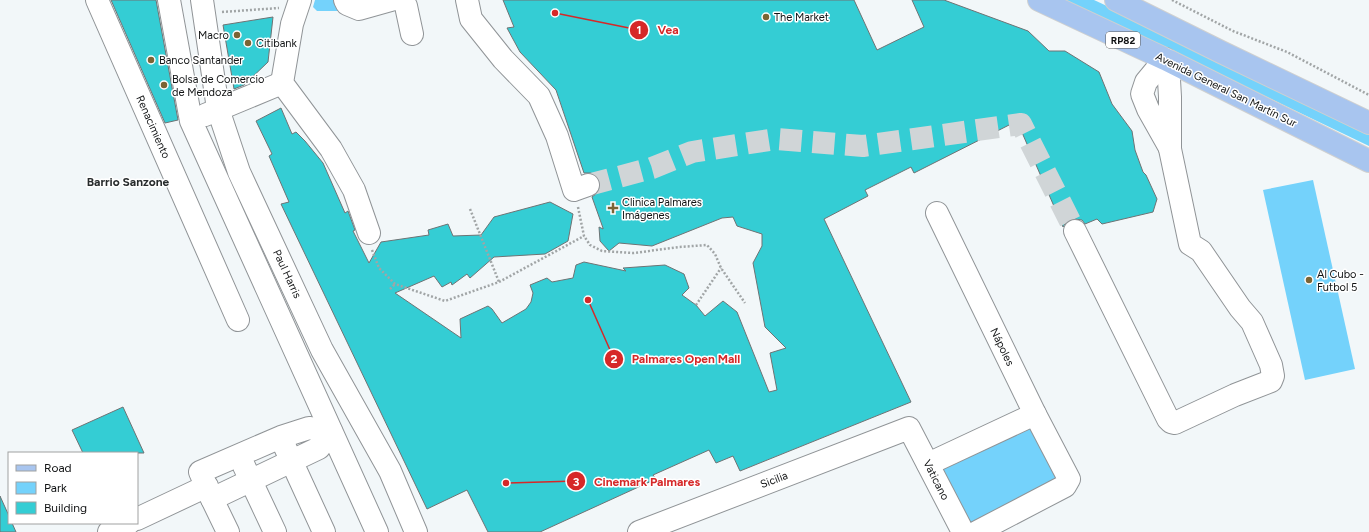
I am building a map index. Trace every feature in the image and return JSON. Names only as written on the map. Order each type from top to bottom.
[{"type":"main road","name":"Avenida General San Martín Sur","points":[[1039,0],[1165,59],[1369,161]]},
{"type":"main road","points":[[1116,0],[1177,31],[1369,123]]},
{"type":"main road","points":[[1165,59],[1177,31]]},
{"type":"street","name":"Renacimiento","points":[[97,0],[238,320]]},
{"type":"street","points":[[169,0],[191,121],[377,532]]},
{"type":"street","points":[[352,4],[391,0]]},
{"type":"street","points":[[402,0],[406,6],[412,34]]},
{"type":"street","points":[[467,0],[471,18],[503,59],[539,96],[581,187]]},
{"type":"street","points":[[299,3],[292,24],[282,83],[331,149],[354,190],[369,233]]},
{"type":"street","name":"Paul Harris","points":[[203,7],[218,109],[239,172],[322,350],[390,471],[416,532]]},
{"type":"street","points":[[1165,59],[1146,82],[1142,94],[1148,110],[1170,149]]},
{"type":"street","points":[[1075,231],[1168,419],[1171,422],[1175,423],[1235,395],[1271,381],[1273,376],[1271,365],[1252,322],[1240,308],[1202,251],[1190,244],[1170,149],[1170,97],[1169,80],[1165,59]]},
{"type":"street","points":[[191,121],[282,83]]},
{"type":"street","name":"Nápoles","points":[[937,213],[1035,414],[1069,479],[1065,486],[977,532]]},
{"type":"street","points":[[928,464],[1035,414]]},
{"type":"street","points":[[138,519],[210,492],[251,480],[319,448],[332,431],[360,416]]},
{"type":"street","points":[[228,532],[200,472],[281,437],[309,428],[332,431]]},
{"type":"street","name":"Vaticano","points":[[909,428],[963,532]]},
{"type":"street","name":"Sicilia","points":[[640,532],[909,428]]},
{"type":"street","points":[[281,437],[324,532]]},
{"type":"street","points":[[239,456],[275,532]]},
{"type":"street","points":[[109,532],[127,524]]},
{"type":"path","points":[[1172,0],[1233,31],[1287,52],[1369,95]]},
{"type":"path","points":[[203,7],[299,3]]},
{"type":"path","points":[[581,187],[584,236],[590,245],[602,251],[634,253],[707,245],[715,254],[721,268],[745,303]]},
{"type":"path","points":[[470,209],[499,282]]},
{"type":"path","points":[[369,233],[369,243],[379,268],[395,284],[445,301],[499,282],[584,236]]},
{"type":"path","points":[[696,305],[721,268]]},
{"type":"path","points":[[390,289],[395,284]]},
{"type":"green space","points":[[315,0],[338,0],[341,11],[317,11],[313,7]]},
{"type":"green space","points":[[1065,0],[1094,0],[1187,43],[1369,132],[1369,146]]},
{"type":"green space","name":"Al Cubo - Futbol 5","points":[[1313,180],[1355,369],[1305,380],[1263,190]]},
{"type":"green space","points":[[1035,414],[1069,479],[977,532],[928,464]]},
{"type":"building","name":"Banco Santander","points":[[111,0],[156,0],[178,120],[165,123]]},
{"type":"building","points":[[503,0],[854,0],[877,50],[924,27],[912,0],[944,0],[1028,31],[1049,51],[1065,51],[1099,72],[1112,104],[1132,131],[1135,150],[1143,172],[1146,175],[1157,199],[1153,212],[1102,224],[1097,219],[1085,224],[1082,220],[1069,220],[1063,227],[1017,121],[914,173],[911,167],[865,190],[868,196],[824,219],[911,402],[740,471],[733,456],[716,463],[709,450],[653,475],[656,479],[540,532],[488,532],[467,490],[427,509],[281,204],[289,202],[269,156],[272,154],[256,121],[281,108],[292,134],[296,132],[323,163],[345,213],[348,211],[355,230],[353,231],[369,263],[381,242],[429,235],[428,230],[448,224],[453,236],[481,235],[494,217],[550,202],[573,214],[568,241],[545,254],[494,257],[470,278],[467,274],[452,285],[451,282],[442,287],[434,276],[395,293],[461,338],[460,319],[488,306],[502,323],[526,309],[531,302],[533,293],[530,285],[547,278],[552,282],[573,278],[576,265],[584,262],[626,271],[623,268],[665,265],[684,274],[689,288],[682,295],[696,305],[705,316],[723,301],[737,312],[769,392],[777,390],[770,353],[786,348],[765,327],[753,263],[762,246],[762,234],[737,226],[733,217],[722,218],[652,246],[619,243],[609,251],[600,241],[599,227],[603,228],[592,197],[600,188],[600,180],[591,173],[584,173],[556,90],[520,52],[507,28],[514,27]]},
{"type":"building","name":"Citibank","points":[[273,17],[268,62],[244,85],[234,89],[223,25]]},
{"type":"building","points":[[123,407],[144,453],[83,452],[72,430]]},
{"type":"building","points":[[0,496],[8,514],[8,524],[12,524],[16,532],[0,532]]},
{"type":"tunnel","points":[[588,185],[652,168],[692,152],[776,139],[863,146],[1021,124],[1075,231]]},
{"type":"place","name":"Vea","points":[[555,13]]},
{"type":"place","name":"The Market","points":[[766,17]]},
{"type":"place","name":"Macro","points":[[237,35]]},
{"type":"place","name":"Citibank","points":[[248,43]]},
{"type":"place","name":"Banco Santander","points":[[151,60]]},
{"type":"place","name":"Bolsa de Comercio de Mendoza","points":[[164,85]]},
{"type":"place","name":"Clinica Palmares Imágenes","points":[[613,208]]},
{"type":"place","name":"Al Cubo - Futbol 5","points":[[1309,280]]},
{"type":"place","name":"Palmares Open Mall","points":[[588,300]]},
{"type":"place","name":"Cinemark Palmares","points":[[506,483]]},
{"type":"district","name":"Barrio Sanzone","points":[[128,182]]}]
